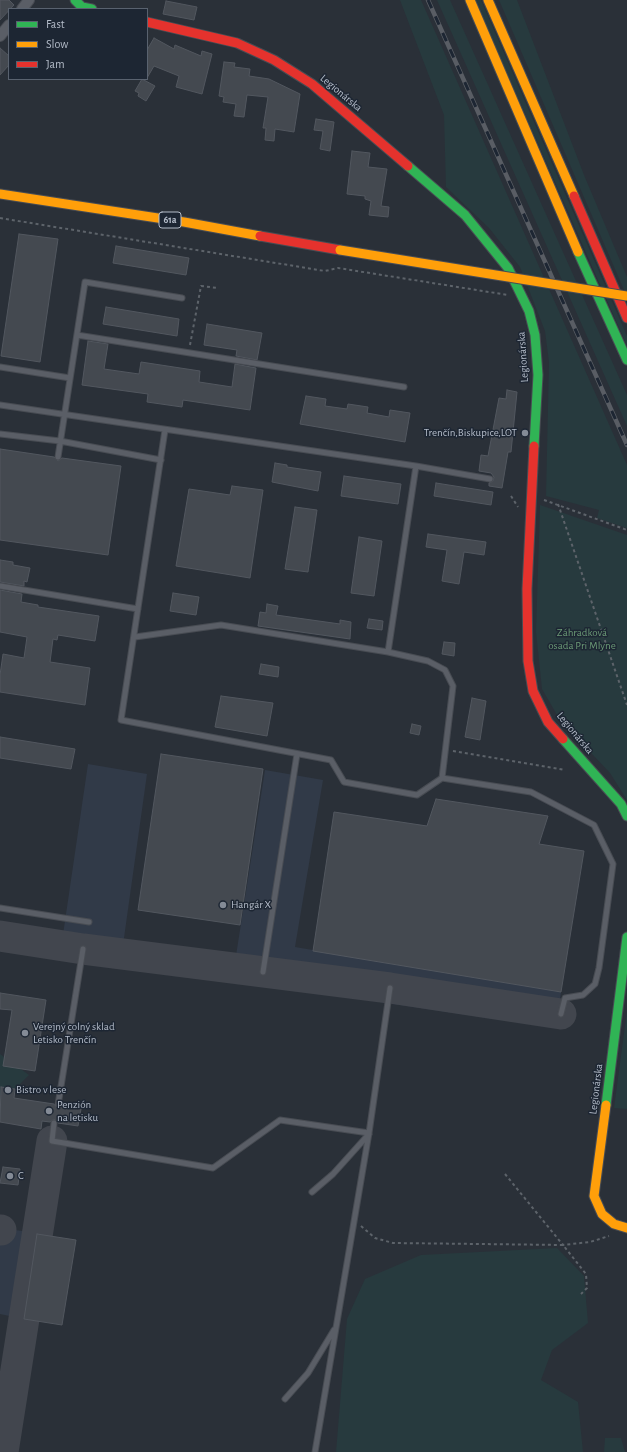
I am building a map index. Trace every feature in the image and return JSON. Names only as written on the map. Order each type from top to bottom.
[{"type":"main road","points":[[75,0],[82,7],[87,8]]},
{"type":"main road","points":[[470,0],[562,216],[627,360]]},
{"type":"main road","points":[[488,0],[627,318]]},
{"type":"main road","name":"Legionárska","points":[[148,22],[237,43],[274,60],[312,84],[465,215],[508,268],[529,311],[535,335],[538,375],[527,589],[528,661],[532,691],[548,722],[621,804],[627,816]]},
{"type":"main road","name":"61a","points":[[0,194],[184,222],[340,250],[627,296]]},
{"type":"main road","name":"Legionárska","points":[[627,937],[594,1196],[602,1214],[614,1224],[627,1228]]},
{"type":"street","points":[[23,8],[29,0]]},
{"type":"street","points":[[0,36],[8,26]]},
{"type":"lane","points":[[58,457],[85,282],[182,298]]},
{"type":"lane","points":[[77,335],[404,387]]},
{"type":"lane","points":[[0,368],[70,378]]},
{"type":"lane","points":[[0,405],[416,466],[490,479]]},
{"type":"lane","points":[[165,430],[122,720],[331,760],[344,782],[417,795],[442,778],[531,792],[594,826],[613,864],[599,968],[595,984],[583,995],[565,998],[561,1014]]},
{"type":"lane","points":[[0,434],[60,441],[161,460]]},
{"type":"lane","points":[[388,652],[416,466]]},
{"type":"lane","points":[[0,586],[138,609]]},
{"type":"lane","points":[[135,637],[220,625],[388,652],[428,661],[445,670],[453,686],[442,778]]},
{"type":"lane","points":[[263,972],[297,754]]},
{"type":"lane","points":[[0,908],[89,922]]},
{"type":"lane","points":[[58,1105],[83,949]]},
{"type":"lane","points":[[316,1450],[369,1133],[390,988]]},
{"type":"lane","points":[[54,1123],[52,1141],[213,1168],[280,1120],[369,1133]]},
{"type":"lane","points":[[312,1192],[333,1174],[369,1133]]},
{"type":"lane","points":[[285,1399],[308,1373],[336,1326]]},
{"type":"path","points":[[0,218],[325,271],[338,268],[523,297]]},
{"type":"path","points":[[188,352],[201,286],[218,288]]},
{"type":"path","points":[[511,496],[518,509]]},
{"type":"path","points":[[532,496],[558,504],[627,530]]},
{"type":"path","points":[[558,504],[627,705]]},
{"type":"path","points":[[445,750],[565,770]]},
{"type":"path","points":[[505,1174],[586,1274],[587,1288],[581,1294]]},
{"type":"path","points":[[355,1217],[364,1230],[375,1238],[393,1243],[563,1245],[590,1242]]},
{"type":"shaded area","points":[[88,764],[147,774],[123,945],[235,962],[265,770],[323,780],[295,947],[561,992],[556,1028],[60,955]]},
{"type":"shaded area","points":[[0,1228],[37,1233],[24,1319],[0,1314]]},
{"type":"green space","points":[[400,0],[421,0],[627,465],[627,528],[597,518],[599,510],[546,496],[549,362],[545,331],[520,267],[489,228],[446,187],[444,115]]},
{"type":"green space","points":[[437,0],[450,0],[627,395],[627,426]]},
{"type":"green space","points":[[475,0],[481,0],[627,336],[627,346]]},
{"type":"green space","points":[[499,0],[517,0],[584,175],[627,277],[627,297]]},
{"type":"green space","name":"Záhradková osada Pri Mlyne","points":[[540,505],[627,535],[627,800],[610,773],[560,720],[542,689],[536,632]]},
{"type":"green space","points":[[627,1011],[627,1109],[614,1108]]},
{"type":"green space","points":[[0,1054],[29,1075],[15,1089],[0,1095]]},
{"type":"green space","points":[[557,1248],[584,1276],[588,1323],[552,1350],[541,1380],[578,1402],[583,1452],[336,1452],[347,1319],[365,1279],[421,1255]]},
{"type":"green space","points":[[605,1438],[621,1438],[625,1452],[604,1452]]},
{"type":"building","points":[[0,0],[9,0],[14,5],[11,8],[8,8],[8,11],[0,20]]},
{"type":"building","points":[[166,1],[197,7],[194,20],[163,14]]},
{"type":"building","points":[[154,38],[174,49],[175,45],[201,56],[202,51],[212,54],[202,94],[176,87],[179,76],[154,66],[148,76],[148,48]]},
{"type":"building","points":[[0,48],[8,55],[8,66],[0,75]]},
{"type":"building","points":[[224,62],[235,63],[234,67],[250,69],[249,76],[269,79],[300,94],[294,132],[275,129],[274,141],[265,140],[266,128],[263,128],[268,97],[247,95],[244,117],[234,116],[236,104],[223,102],[224,97],[219,96]]},
{"type":"building","points":[[141,80],[155,86],[146,101],[138,96],[139,93],[135,91]]},
{"type":"building","points":[[316,119],[334,122],[330,151],[320,149],[323,131],[314,130]]},
{"type":"building","points":[[352,151],[370,153],[368,167],[387,169],[381,206],[389,207],[388,217],[369,215],[371,201],[365,199],[365,196],[347,194]]},
{"type":"building","points":[[19,234],[58,239],[40,362],[1,356]]},
{"type":"building","points":[[116,246],[189,258],[186,275],[113,263]]},
{"type":"building","points":[[106,307],[179,319],[177,336],[103,324]]},
{"type":"building","points":[[207,324],[262,333],[257,360],[236,356],[237,350],[204,345]]},
{"type":"building","points":[[88,341],[108,344],[104,369],[139,374],[141,362],[200,371],[199,382],[232,387],[235,364],[256,368],[250,410],[183,400],[182,407],[147,402],[148,394],[82,385]]},
{"type":"building","points":[[507,390],[517,392],[511,452],[508,452],[502,488],[489,486],[489,483],[493,481],[494,477],[491,473],[479,471],[481,455],[488,456],[499,398],[506,399]]},
{"type":"building","points":[[306,396],[326,399],[325,406],[347,409],[348,404],[368,407],[367,413],[389,417],[390,410],[410,413],[405,442],[300,424]]},
{"type":"building","points":[[0,449],[54,457],[58,461],[62,458],[121,466],[108,555],[0,540]]},
{"type":"building","points":[[275,463],[287,465],[287,467],[321,472],[318,491],[272,482]]},
{"type":"building","points":[[344,476],[401,484],[398,504],[341,496]]},
{"type":"building","points":[[436,483],[493,492],[491,505],[434,496]]},
{"type":"building","points":[[232,486],[263,490],[250,578],[176,566],[189,489],[230,495]]},
{"type":"building","points":[[295,507],[317,510],[308,572],[285,569]]},
{"type":"building","points":[[428,534],[486,542],[484,555],[464,552],[459,584],[442,581],[447,550],[426,547]]},
{"type":"building","points":[[359,537],[382,541],[374,596],[351,593]]},
{"type":"building","points":[[0,560],[13,562],[13,565],[30,568],[27,582],[24,581],[24,586],[0,582]]},
{"type":"building","points":[[0,590],[22,594],[21,602],[38,605],[38,607],[99,616],[95,641],[58,635],[57,640],[53,639],[50,662],[90,668],[85,705],[0,692],[0,675],[3,654],[24,658],[27,637],[0,632]]},
{"type":"building","points":[[173,593],[199,597],[196,615],[170,611]]},
{"type":"building","points":[[267,604],[278,606],[276,615],[340,624],[340,620],[351,622],[350,639],[258,626],[260,612],[266,613]]},
{"type":"building","points":[[369,619],[383,621],[382,630],[367,628]]},
{"type":"building","points":[[444,642],[455,643],[454,656],[442,654]]},
{"type":"building","points":[[261,664],[279,667],[278,677],[259,674]]},
{"type":"building","points":[[221,696],[273,703],[267,736],[215,727]]},
{"type":"building","points":[[472,698],[486,701],[480,740],[465,737]]},
{"type":"building","points":[[412,724],[421,726],[419,735],[410,733]]},
{"type":"building","points":[[0,737],[75,749],[71,769],[0,758]]},
{"type":"building","points":[[161,754],[263,769],[240,925],[138,910]]},
{"type":"building","points":[[436,799],[548,816],[539,844],[584,851],[561,992],[313,951],[334,812],[427,826]]},
{"type":"building","name":"Verejný colný sklad Letisko Trenčín","points":[[0,993],[46,1000],[35,1071],[3,1066],[12,1010],[0,1009]]},
{"type":"building","points":[[1,1087],[15,1089],[14,1098],[54,1104],[57,1109],[62,1106],[81,1109],[78,1126],[58,1123],[54,1119],[50,1122],[42,1121],[41,1129],[0,1122]]},
{"type":"building","name":"C","points":[[3,1167],[20,1169],[18,1185],[0,1183]]},
{"type":"building","points":[[37,1234],[76,1240],[62,1325],[24,1319]]},
{"type":"taxiway","points":[[0,936],[83,949],[390,988],[561,1014]]},
{"type":"taxiway","points":[[3,1452],[52,1141]]},
{"type":"railway","points":[[428,0],[627,445]]},
{"type":"traffic: fast","points":[[75,0],[82,7],[87,8]]},
{"type":"traffic: fast","points":[[408,166],[465,215],[508,268],[529,311],[535,335],[538,375],[534,446]]},
{"type":"traffic: fast","points":[[578,252],[627,360]]},
{"type":"traffic: fast","points":[[563,739],[621,804],[627,816]]},
{"type":"traffic: fast","points":[[606,1105],[627,937]]},
{"type":"traffic: slow","points":[[470,0],[578,252]]},
{"type":"traffic: slow","points":[[488,0],[574,196]]},
{"type":"traffic: slow","points":[[0,194],[184,222],[260,236]]},
{"type":"traffic: slow","points":[[340,250],[627,296]]},
{"type":"traffic: slow","points":[[606,1105],[594,1196],[602,1214],[614,1224],[627,1228]]},
{"type":"traffic: jam","points":[[148,22],[237,43],[274,60],[312,84],[408,166]]},
{"type":"traffic: jam","points":[[574,196],[627,318]]},
{"type":"traffic: jam","points":[[260,236],[340,250]]},
{"type":"traffic: jam","points":[[534,446],[527,589],[528,661],[533,691],[548,722],[563,739]]},
{"type":"place","name":"Trenčín,Biskupice,LOT","points":[[525,433]]},
{"type":"place","name":"Hangár X","points":[[223,905]]},
{"type":"place","name":"Verejný colný sklad Letisko Trenčín","points":[[25,1033]]},
{"type":"place","name":"Bistro v lese","points":[[8,1090]]},
{"type":"place","name":"Penzión na letisku","points":[[49,1111]]},
{"type":"place","name":"C","points":[[10,1176]]}]
